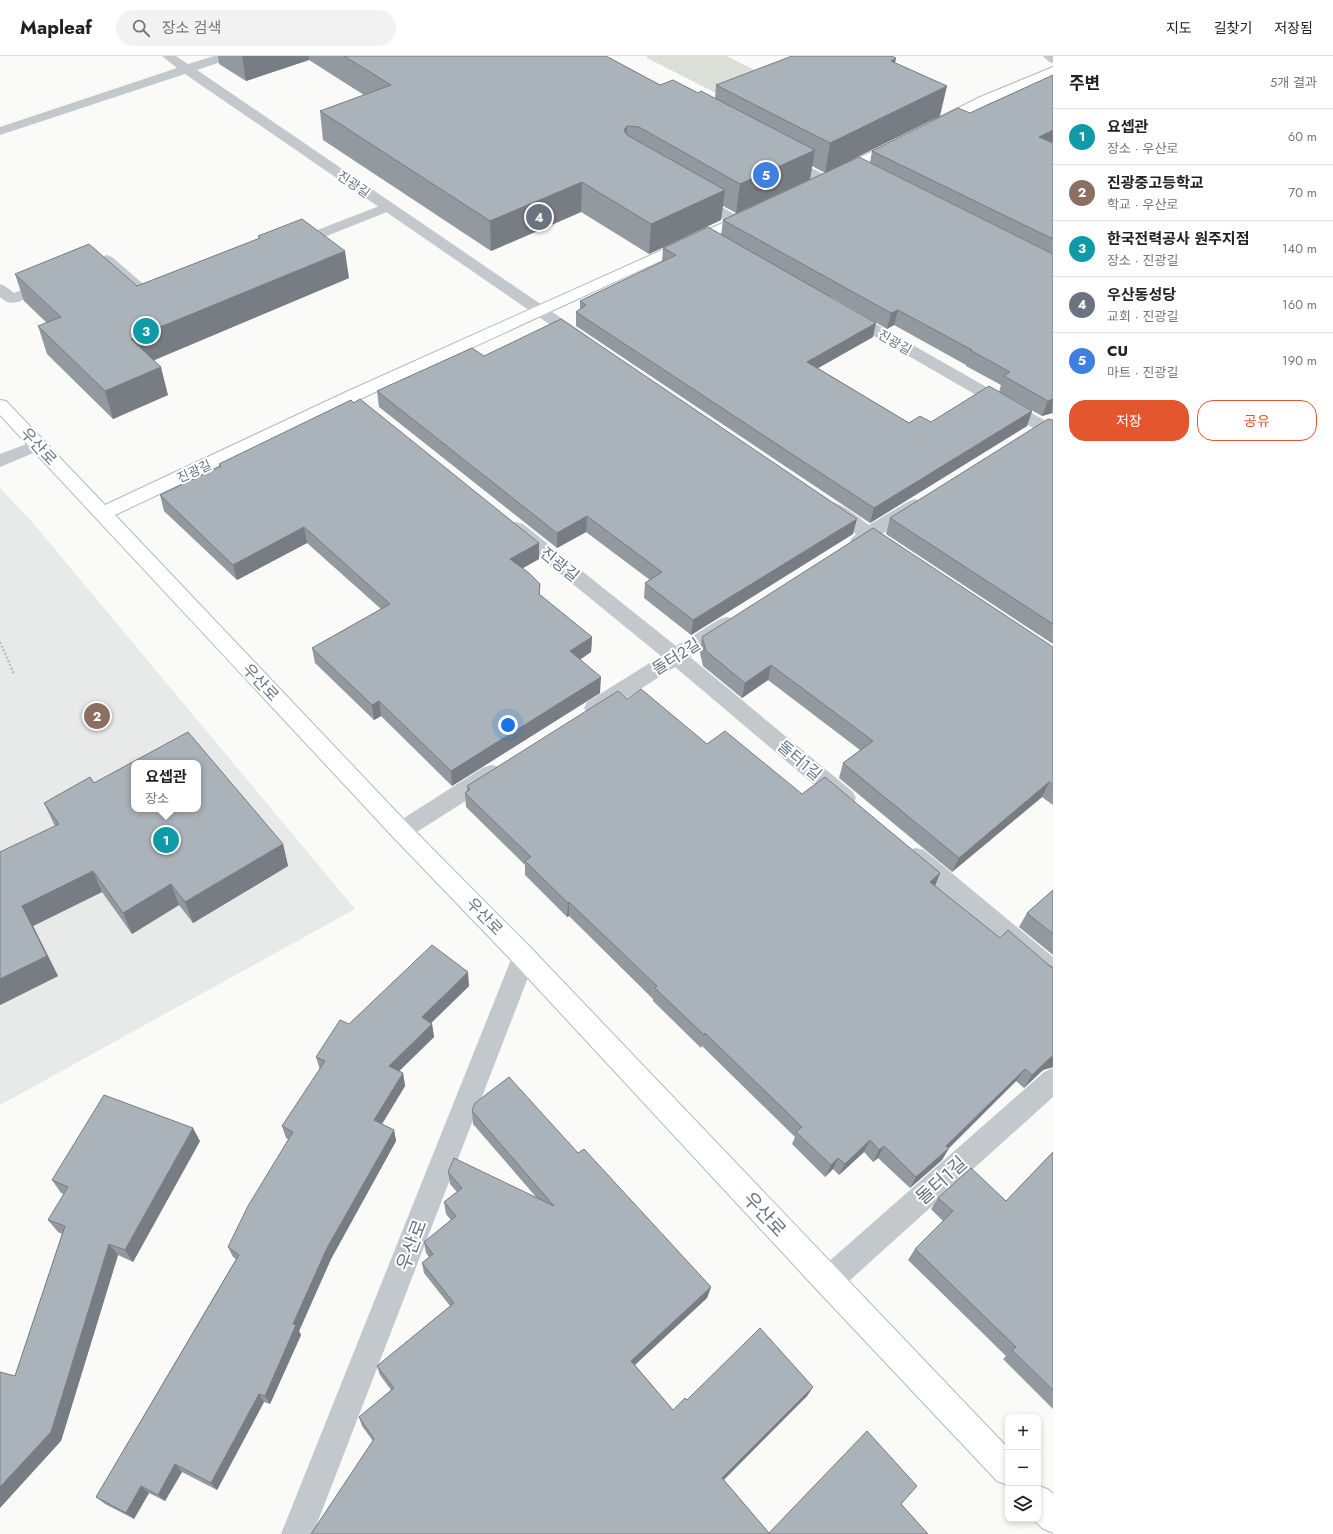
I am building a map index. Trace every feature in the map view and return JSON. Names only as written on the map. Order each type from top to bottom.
[{"type":"street","name":"진광길","points":[[168,56],[593,347]]},
{"type":"street","points":[[0,131],[226,56]]},
{"type":"street","points":[[1049,56],[1053,58]]},
{"type":"street","points":[[774,153],[817,183],[985,100],[1053,71]]},
{"type":"street","points":[[856,165],[870,172]]},
{"type":"street","points":[[684,191],[736,221]]},
{"type":"street","points":[[278,251],[387,206]]},
{"type":"street","name":"진광길","points":[[102,514],[358,401],[541,311],[713,238],[736,221],[763,208]]},
{"type":"street","points":[[85,269],[107,260],[154,301],[176,292]]},
{"type":"street","points":[[0,289],[12,299],[63,278]]},
{"type":"street","name":"진광길","points":[[836,308],[1050,425]]},
{"type":"street","name":"우산로","points":[[0,405],[401,831],[524,957],[828,1281],[1005,1467]]},
{"type":"street","points":[[1023,438],[1050,425]]},
{"type":"street","points":[[0,461],[37,445]]},
{"type":"street","points":[[842,551],[929,496]]},
{"type":"street","points":[[816,498],[908,560]]},
{"type":"street","name":"진광길","points":[[501,516],[675,656]]},
{"type":"street","name":"돌터2길","points":[[582,716],[742,614]]},
{"type":"street","name":"돌터1길","points":[[675,656],[858,809]]},
{"type":"street","points":[[401,831],[508,762]]},
{"type":"street","points":[[901,844],[1053,972]]},
{"type":"street","name":"우산로","points":[[298,1534],[524,957]]},
{"type":"street","name":"돌터1길","points":[[828,1281],[1053,1080]]},
{"type":"street","points":[[1041,1504],[1053,1517]]},
{"type":"path","points":[[0,642],[14,674]]},
{"type":"shaded area","points":[[647,56],[726,56],[761,73],[721,92],[714,92],[647,58]]},
{"type":"shaded area","points":[[0,488],[33,523],[355,909],[0,1105]]},
{"type":"building","points":[[344,56],[606,56],[660,85],[673,80],[698,93],[701,91],[815,150],[740,184],[639,127],[627,126],[624,130],[627,135],[725,190],[651,224],[582,182],[490,221],[320,111],[391,85]]},
{"type":"building","points":[[792,56],[891,56],[896,58],[891,61],[947,86],[830,143],[716,85]]},
{"type":"building","points":[[1053,75],[1053,130],[1039,137],[1053,143],[1053,239],[872,151],[958,108],[970,113]]},
{"type":"building","points":[[859,157],[1053,254],[1053,399],[1048,401],[1004,376],[1010,372],[970,350],[972,350],[898,310],[891,313],[723,220]]},
{"type":"building","points":[[302,219],[345,251],[131,339],[161,367],[105,391],[38,326],[61,317],[15,274],[89,244],[137,286],[260,238],[258,236]]},
{"type":"building","points":[[708,227],[876,323],[807,362],[909,423],[920,416],[931,422],[989,386],[1032,411],[874,508],[576,312],[586,305],[580,301],[676,255],[663,248]]},
{"type":"building","points":[[561,319],[857,519],[693,620],[645,583],[662,572],[587,516],[557,533],[377,391],[472,348],[484,356]]},
{"type":"building","points":[[360,399],[539,543],[510,559],[529,573],[540,584],[539,594],[592,637],[570,651],[601,677],[451,771],[379,701],[372,705],[312,648],[390,604],[304,527],[233,565],[160,495],[221,466],[219,464],[351,400],[354,403]]},
{"type":"building","points":[[1048,419],[1053,420],[1053,624],[890,518]]},
{"type":"building","points":[[873,528],[1053,647],[1053,785],[1049,782],[959,858],[843,763],[873,741],[771,665],[745,683],[706,651],[702,637]]},
{"type":"building","points":[[641,689],[707,744],[725,731],[802,794],[825,777],[940,873],[930,882],[1000,938],[1008,930],[1051,967],[1053,967],[1053,1057],[1051,1057],[1032,1075],[1025,1069],[946,1146],[949,1148],[916,1177],[884,1146],[879,1150],[870,1140],[845,1164],[838,1158],[831,1165],[796,1132],[802,1127],[705,1033],[704,1035],[655,988],[657,986],[525,861],[531,857],[465,793],[470,789],[467,786],[618,691],[627,699]]},
{"type":"building","points":[[188,732],[283,844],[185,902],[171,884],[123,913],[93,871],[22,906],[47,956],[0,979],[0,852],[59,824],[44,803],[90,777],[94,783],[131,763],[131,812],[201,812],[201,760],[136,760]]},
{"type":"building","points":[[1053,890],[1053,934],[1027,913]]},
{"type":"building","points":[[432,945],[468,972],[422,1017],[432,1024],[389,1066],[403,1073],[374,1120],[394,1130],[327,1248],[293,1324],[296,1325],[265,1396],[259,1394],[211,1483],[175,1464],[158,1495],[141,1486],[126,1513],[96,1497],[239,1255],[228,1247],[248,1206],[293,1132],[282,1126],[325,1061],[316,1057],[340,1020],[349,1024]]},
{"type":"building","points":[[509,1077],[578,1153],[584,1149],[711,1287],[631,1361],[673,1410],[685,1398],[687,1400],[760,1328],[813,1387],[722,1478],[769,1533],[867,1431],[917,1486],[901,1504],[928,1534],[311,1534],[374,1439],[359,1417],[394,1388],[377,1366],[454,1303],[422,1263],[433,1254],[424,1242],[456,1216],[444,1202],[462,1188],[448,1172],[454,1158],[554,1206],[472,1111],[475,1103]]},
{"type":"building","points":[[104,1095],[193,1128],[125,1250],[109,1244],[51,1432],[0,1487],[0,1372],[15,1376],[65,1226],[48,1220],[68,1187],[52,1180]]},
{"type":"building","points":[[1053,1152],[1053,1390],[1012,1350],[1016,1347],[915,1249],[953,1211],[938,1198],[971,1168],[1006,1201]]},
{"type":"place","name":"CU","points":[[766,175]]},
{"type":"place","name":"우산동성당","points":[[539,217]]},
{"type":"place","name":"한국전력공사 원주지점","points":[[146,331]]},
{"type":"place","name":"진광중고등학교","points":[[97,716]]},
{"type":"place","name":"요셉관","points":[[166,840]]}]
